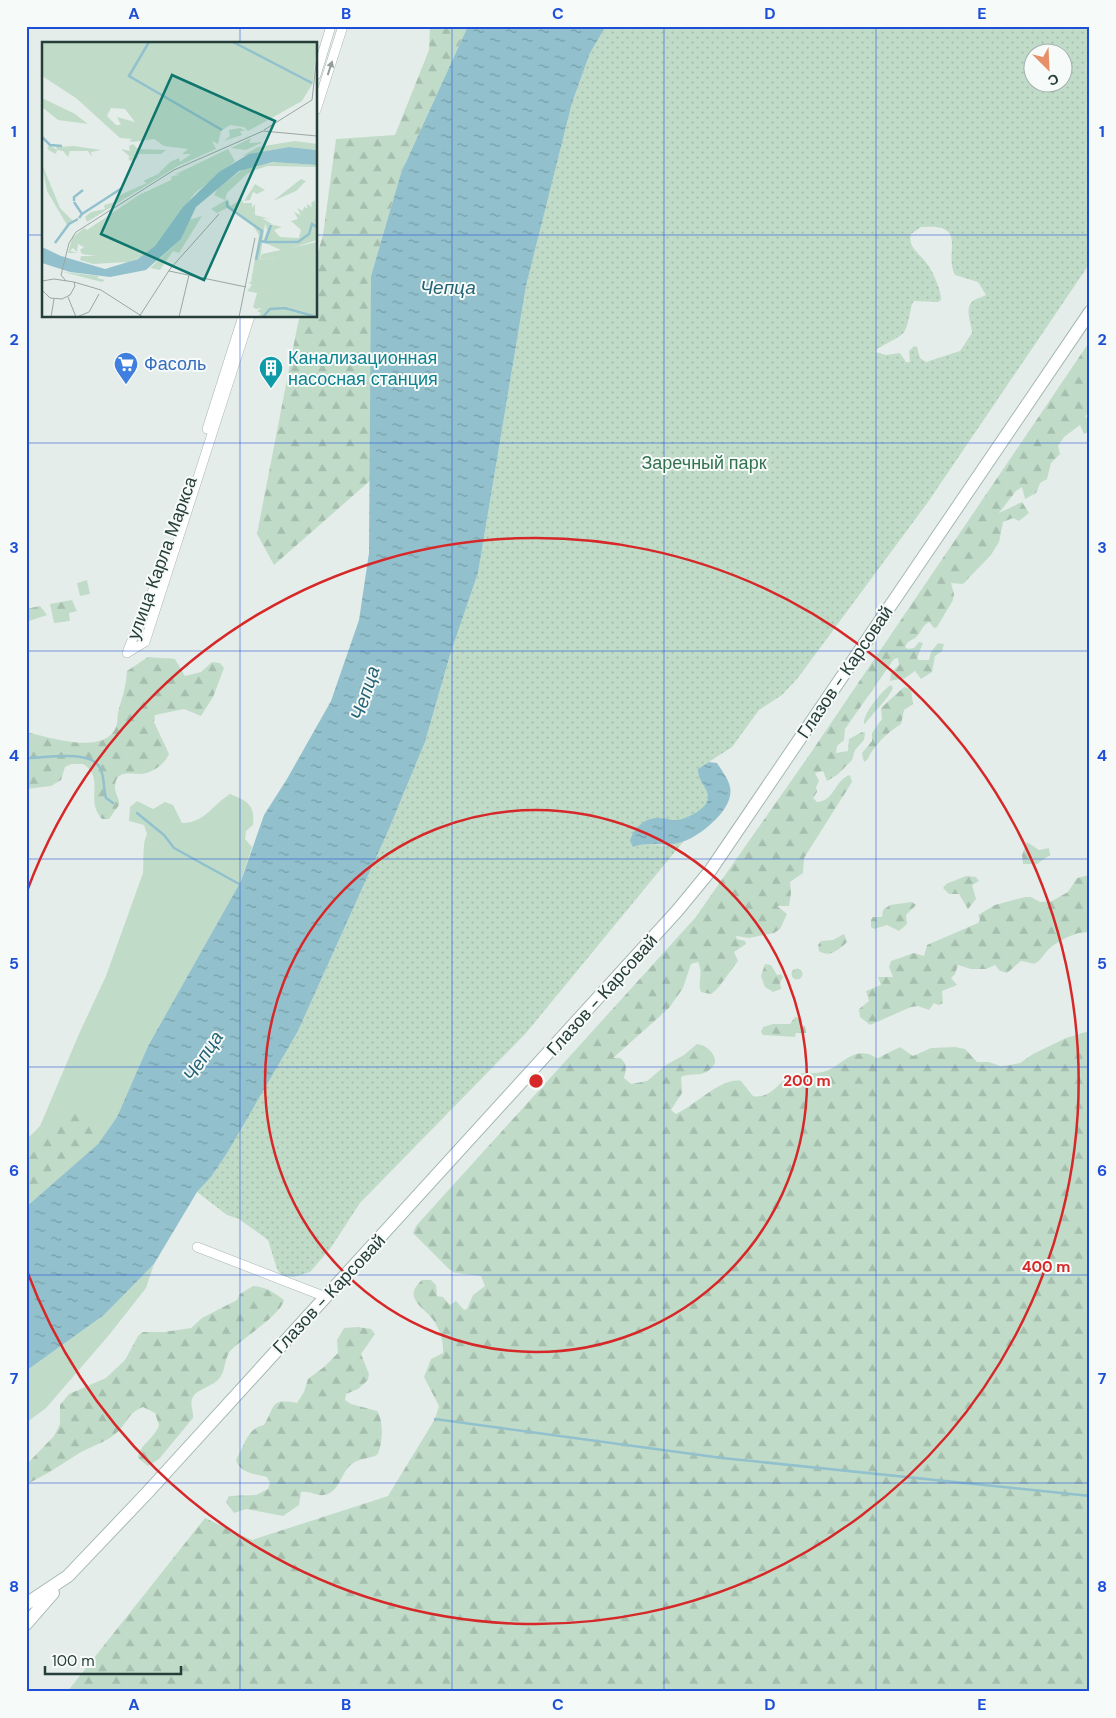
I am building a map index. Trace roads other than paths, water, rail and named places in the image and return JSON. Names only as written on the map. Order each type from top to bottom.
[{"type":"main road","name":"Глазов - Карсовай","points":[[26,1604],[68,1576],[638,956],[710,870],[1090,312]]},
{"type":"main road","points":[[26,1624],[68,1576]]},
{"type":"street","points":[[318,68],[331,26]]},
{"type":"street","points":[[318,104],[343,26]]},
{"type":"street","name":"улица Карла Маркса","points":[[242,318],[165,561],[134,640],[127,653],[145,642],[249,318]]},
{"type":"street","points":[[197,1247],[326,1297]]},
{"type":"water","name":"Чепца","points":[[468,26],[606,26],[590,53],[572,103],[526,286],[478,573],[450,655],[425,742],[389,829],[298,1031],[227,1153],[211,1177],[197,1192],[154,1264],[104,1315],[26,1371],[26,1207],[98,1144],[117,1117],[148,1046],[241,881],[264,815],[287,779],[331,701],[359,620],[369,553],[371,276],[401,173]]},
{"type":"water","points":[[709,762],[717,763],[730,787],[727,804],[715,821],[698,834],[682,842],[675,844],[646,844],[633,847],[630,841],[632,836],[644,822],[653,818],[682,819],[692,815],[704,806],[707,802],[708,794],[699,778],[698,769]]},
{"type":"waterway","points":[[26,758],[77,756],[95,762],[102,771],[106,798],[113,803]]},
{"type":"waterway","points":[[137,813],[164,835],[174,848],[241,885]]},
{"type":"waterway","points":[[435,1419],[722,1458],[1090,1496]]},
{"type":"place","name":"Фасоль","points":[[126,385]]},
{"type":"place","name":"Канализационная насосная станция","points":[[271,389]]},
{"type":"park label","name":"Заречный парк","points":[[704,463]]}]
